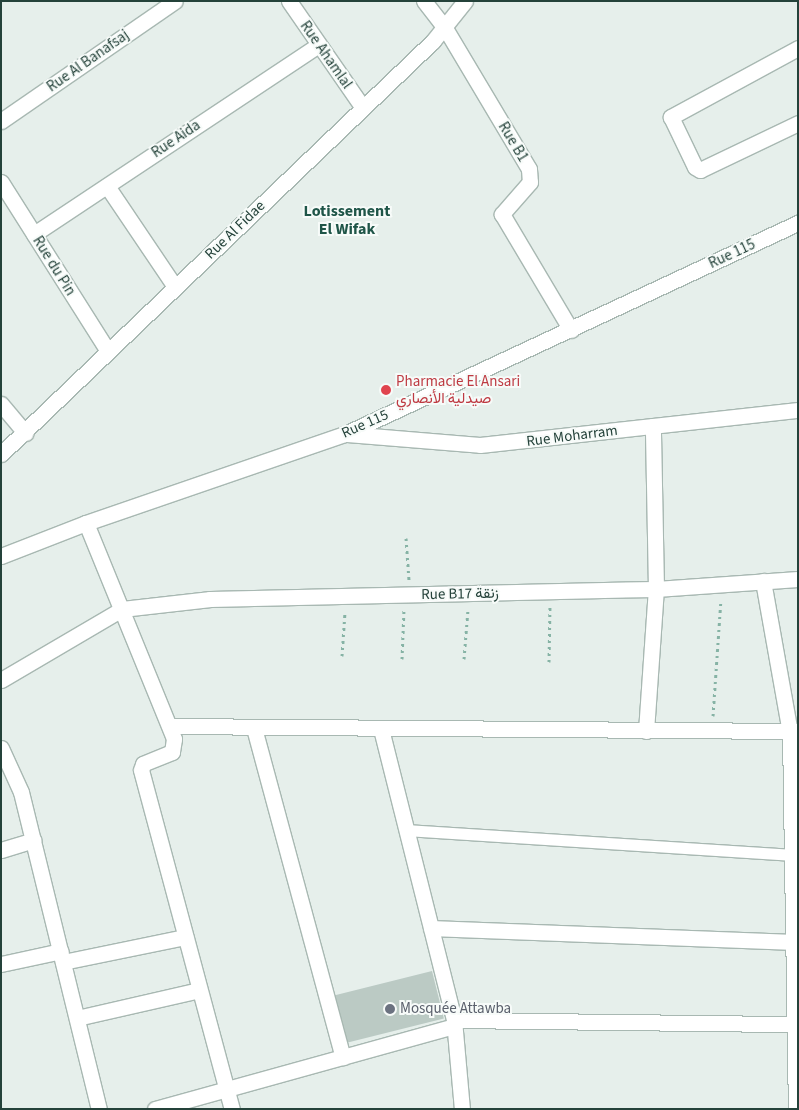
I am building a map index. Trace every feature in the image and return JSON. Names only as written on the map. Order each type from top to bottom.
[{"type":"street","name":"Rue Al Banafsaj","points":[[1,121],[175,1]]},
{"type":"street","name":"Rue Ahamlal","points":[[288,1],[363,108]]},
{"type":"street","points":[[424,1],[445,28]]},
{"type":"street","name":"Rue Al Fidae","points":[[1,454],[445,28],[465,1]]},
{"type":"street","name":"Rue B1","points":[[445,28],[529,169],[530,182],[502,214],[571,330]]},
{"type":"street","name":"Rue Aida","points":[[34,234],[318,45]]},
{"type":"street","points":[[798,48],[678,110],[671,117],[695,167],[700,170],[798,123]]},
{"type":"street","name":"Rue du Pin","points":[[1,182],[108,351]]},
{"type":"street","points":[[107,186],[175,287]]},
{"type":"street","name":"Rue 115","points":[[1,556],[86,523],[345,434],[798,223]]},
{"type":"street","points":[[1,404],[25,433]]},
{"type":"street","name":"Rue Moharram","points":[[345,434],[480,445],[798,410]]},
{"type":"street","points":[[646,731],[656,589],[653,426]]},
{"type":"street","points":[[86,523],[170,726],[174,750],[143,764],[141,770],[232,1109]]},
{"type":"street","name":"Rue B17 زنقة","points":[[122,609],[210,600],[656,589],[798,579]]},
{"type":"street","points":[[763,581],[794,731],[795,834],[792,855],[797,1108]]},
{"type":"street","points":[[1,680],[122,609]]},
{"type":"street","points":[[170,726],[794,731]]},
{"type":"street","points":[[254,728],[343,1057]]},
{"type":"street","points":[[382,729],[454,1023],[462,1109]]},
{"type":"street","points":[[1,748],[21,792],[99,1109]]},
{"type":"street","points":[[407,830],[792,855]]},
{"type":"street","points":[[1,850],[33,840]]},
{"type":"street","points":[[431,928],[794,942]]},
{"type":"street","points":[[1,964],[185,937]]},
{"type":"street","points":[[77,1018],[199,990]]},
{"type":"street","points":[[155,1109],[343,1057],[454,1023],[795,1024]]},
{"type":"path","points":[[402,659],[408,595],[406,538]]},
{"type":"path","points":[[712,731],[723,584]]},
{"type":"path","points":[[549,662],[550,592]]},
{"type":"path","points":[[464,659],[470,593]]},
{"type":"path","points":[[342,656],[346,596]]},
{"type":"building","name":"Mosquée Attawba","points":[[432,971],[444,1019],[347,1043],[335,995]]},
{"type":"place","name":"Pharmacie El Ansari صيدلية الأنصاري","points":[[386,390]]},
{"type":"place","name":"Mosquée Attawba","points":[[390,1009]]},
{"type":"district","name":"Lotissement El Wifak","points":[[347,220]]}]
